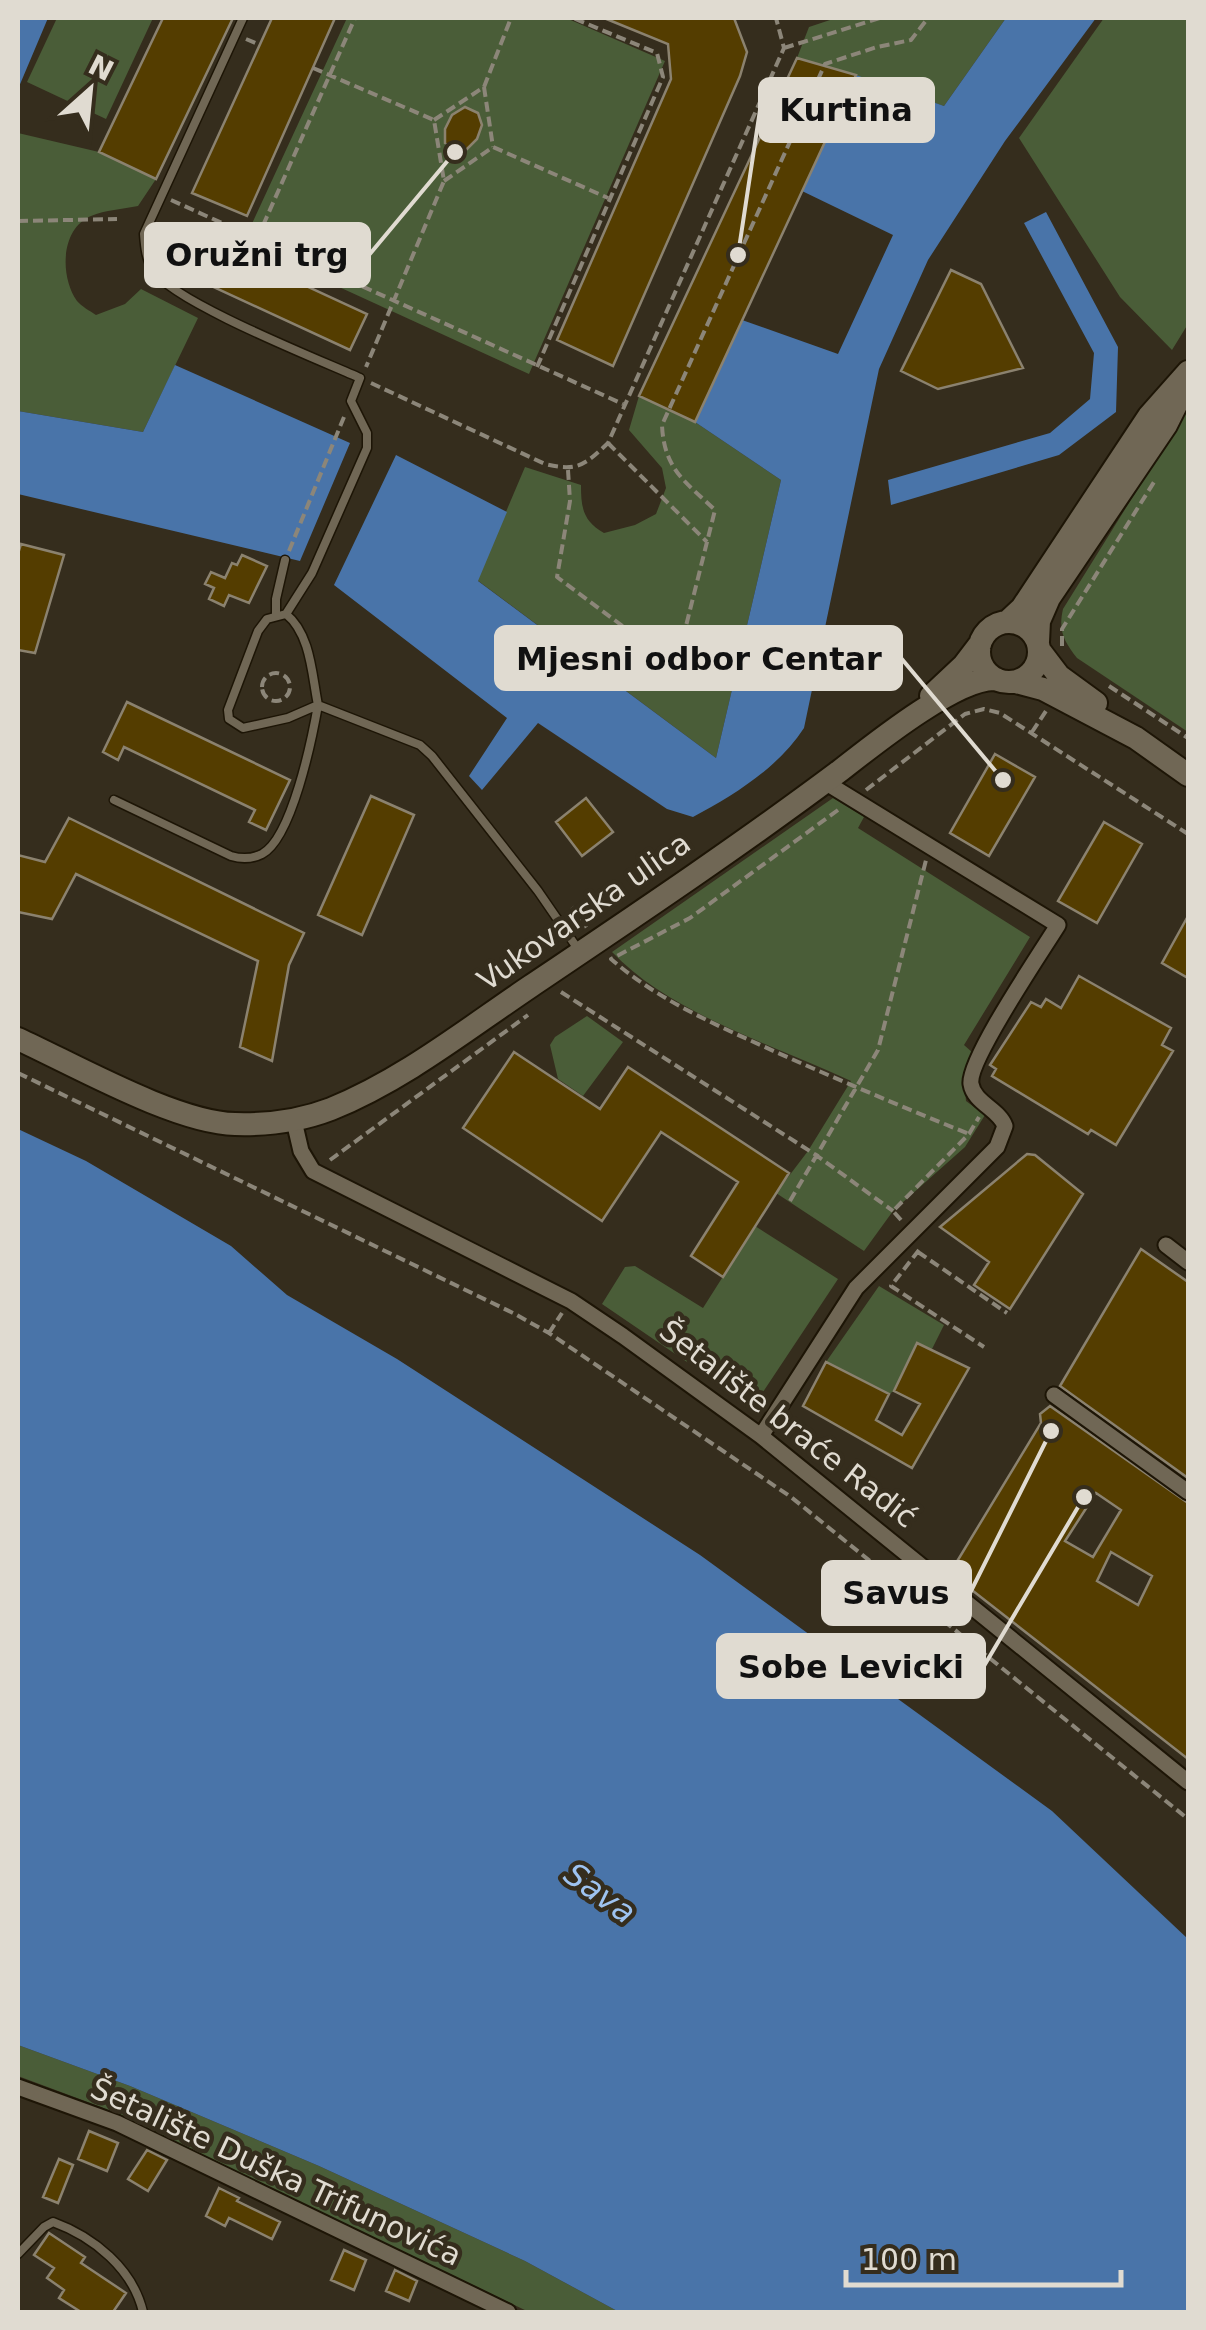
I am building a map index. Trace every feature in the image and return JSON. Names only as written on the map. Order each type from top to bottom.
[{"type":"main road","points":[[1188,375],[1150,416],[1022,608],[1007,622],[990,628],[980,644],[982,664],[1006,680],[1043,689],[1136,738],[1188,774]]},
{"type":"main road","points":[[1136,738],[1059,676],[1039,621],[1049,598],[1166,424],[1188,375]]},
{"type":"main road","points":[[1007,622],[1026,626],[1047,648]]},
{"type":"main road","name":"Vukovarska ulica","points":[[294,1120],[371,1091],[580,953],[895,729],[964,665],[980,644]]},
{"type":"main road","points":[[1006,680],[1034,671],[1047,648]]},
{"type":"main road","name":"Vukovarska ulica","points":[[895,729],[966,686],[982,680],[1006,680]]},
{"type":"main road","points":[[18,1039],[200,1118],[230,1124],[294,1120]]},
{"type":"street","points":[[761,1436],[856,1288],[988,1160],[1004,1135],[1002,1117],[974,1093],[972,1073],[984,1046],[1058,925],[825,782]]},
{"type":"street","points":[[294,1120],[301,1150],[313,1172]]},
{"type":"street","name":"Šetalište braće Radić","points":[[313,1172],[571,1300],[761,1436],[1188,1782]]},
{"type":"street","points":[[1166,1246],[1188,1262]]},
{"type":"street","points":[[1054,1395],[1188,1492]]},
{"type":"street","name":"Šetalište Duška Trifunovića","points":[[18,2087],[132,2130],[508,2312]]},
{"type":"lane","points":[[243,18],[144,234],[145,253],[155,274],[189,300],[360,378],[351,402],[366,433],[367,448],[312,573],[281,615],[267,619],[258,631],[228,710],[229,719],[243,728],[255,727],[318,705],[420,745],[538,890],[580,953]]},
{"type":"lane","points":[[114,800],[230,856],[261,855],[272,846],[303,778],[318,705],[300,630],[281,615],[276,599],[285,560]]},
{"type":"lane","points":[[18,2254],[44,2226],[53,2222],[71,2228],[107,2252],[132,2286],[143,2312]]},
{"type":"path","points":[[256,239],[355,18]]},
{"type":"path","points":[[492,147],[484,86],[511,18]]},
{"type":"path","points":[[536,367],[663,77],[658,53],[573,18]]},
{"type":"path","points":[[434,120],[444,181],[360,378],[545,464],[568,470],[589,461],[608,442],[784,48],[776,18]]},
{"type":"path","points":[[784,48],[880,18]]},
{"type":"path","points":[[568,470],[570,501],[557,577],[676,666],[716,510],[673,471],[663,443],[662,425],[825,64],[911,40],[928,18]]},
{"type":"path","points":[[313,68],[434,120]]},
{"type":"path","points":[[434,120],[484,86]]},
{"type":"path","points":[[492,147],[610,199]]},
{"type":"path","points":[[444,181],[492,147]]},
{"type":"path","points":[[162,196],[624,405]]},
{"type":"path","points":[[18,221],[117,219]]},
{"type":"path","points":[[285,560],[336,436]]},
{"type":"path","points":[[608,442],[707,542]]},
{"type":"path","points":[[1047,648],[1060,639],[1062,628],[1158,476]]},
{"type":"path","points":[[276,672],[284,675],[290,685],[286,696],[276,701],[265,696],[262,684],[268,674],[276,672]]},
{"type":"path","points":[[1110,687],[1188,738]]},
{"type":"path","points":[[1032,733],[1052,703]]},
{"type":"path","points":[[862,793],[966,714],[984,709],[1000,713],[1188,834]]},
{"type":"path","points":[[846,803],[690,918],[610,959],[636,981],[707,1022],[969,1134]]},
{"type":"path","points":[[790,1202],[878,1050],[931,846]]},
{"type":"path","points":[[568,986],[561,992],[816,1155],[893,1211]]},
{"type":"path","points":[[313,1172],[530,1014]]},
{"type":"path","points":[[18,1074],[549,1333],[791,1497],[1188,1818]]},
{"type":"path","points":[[918,1252],[1007,1313]]},
{"type":"path","points":[[549,1333],[571,1300]]},
{"type":"path","points":[[938,1616],[944,1602]]},
{"type":"green space","points":[[57,18],[153,18],[106,119],[27,82]]},
{"type":"green space","points":[[347,18],[566,18],[665,61],[529,374],[243,243]]},
{"type":"green space","points":[[836,18],[1006,18],[944,106],[797,58],[809,27]]},
{"type":"green space","points":[[1104,18],[1188,18],[1188,324],[1172,350],[1120,297],[1019,138]]},
{"type":"green space","points":[[18,133],[99,152],[156,179],[138,206],[102,212],[81,222],[73,231],[66,254],[71,291],[79,303],[96,315],[125,304],[141,289],[198,318],[143,432],[18,411]]},
{"type":"green space","points":[[639,396],[695,422],[781,480],[716,758],[477,580],[525,467],[581,485],[585,513],[604,533],[635,525],[656,514],[666,488],[662,468],[629,430]]},
{"type":"green space","points":[[1188,408],[1188,732],[1077,658],[1061,624],[1063,609]]},
{"type":"green space","points":[[833,798],[864,817],[858,828],[1030,937],[964,1045],[973,1053],[964,1078],[966,1101],[985,1115],[965,1147],[893,1211],[864,1251],[776,1193],[808,1151],[851,1081],[693,1011],[636,974],[612,952]]},
{"type":"green space","points":[[587,1016],[623,1042],[583,1096],[558,1079],[550,1045],[555,1037]]},
{"type":"green space","points":[[755,1226],[838,1279],[753,1407],[602,1304],[625,1267],[635,1266],[703,1308]]},
{"type":"green space","points":[[879,1286],[944,1325],[932,1349],[916,1343],[894,1391],[889,1394],[826,1362]]},
{"type":"green space","points":[[18,2045],[130,2086],[319,2166],[525,2261],[619,2312],[529,2312],[101,2107],[18,2076]]},
{"type":"water","points":[[48,18],[18,89],[18,21]]},
{"type":"water","points":[[1006,18],[1096,18],[1005,141],[928,260],[879,369],[804,728],[768,768],[693,817],[667,809],[538,723],[482,790],[469,776],[507,718],[334,585],[396,455],[507,512],[478,581],[716,758],[781,480],[695,422],[742,320],[838,354],[893,235],[802,191],[856,75],[944,106]]},
{"type":"water","points":[[1046,212],[1118,347],[1116,412],[1059,455],[891,505],[888,480],[1050,433],[1090,399],[1094,353],[1024,223]]},
{"type":"water","points":[[175,365],[350,443],[300,561],[18,494],[18,411],[143,432]]},
{"type":"water","name":"Sava","points":[[18,1129],[86,1161],[231,1246],[287,1295],[397,1359],[700,1555],[1052,1811],[1188,1939],[1188,2312],[619,2312],[525,2261],[319,2166],[130,2086],[18,2045]]},
{"type":"building","points":[[163,18],[233,18],[156,179],[99,152]]},
{"type":"building","points":[[272,18],[335,18],[247,216],[192,193]]},
{"type":"building","points":[[604,18],[734,18],[747,52],[613,366],[557,340],[671,79],[668,44]]},
{"type":"building","points":[[797,58],[856,75],[695,422],[639,396]]},
{"type":"building","points":[[465,107],[478,113],[482,125],[477,139],[465,151],[445,143],[445,129],[452,115]]},
{"type":"building","points":[[200,237],[367,314],[350,350],[183,273]]},
{"type":"building","points":[[951,270],[981,284],[1023,368],[938,389],[901,371]]},
{"type":"building","points":[[21,544],[64,555],[35,653],[18,650]]},
{"type":"building","points":[[242,555],[267,566],[249,603],[229,595],[224,606],[209,599],[214,588],[205,584],[211,572],[225,578],[232,563],[237,565]]},
{"type":"building","points":[[127,702],[290,780],[266,830],[249,822],[255,810],[124,747],[118,760],[103,752]]},
{"type":"building","points":[[995,754],[1035,777],[989,856],[950,833]]},
{"type":"building","points":[[371,796],[414,815],[362,935],[318,915]]},
{"type":"building","points":[[586,798],[613,832],[582,856],[556,822]]},
{"type":"building","points":[[69,818],[304,933],[289,965],[272,1061],[240,1047],[258,961],[76,874],[52,919],[18,912],[18,855],[45,862]]},
{"type":"building","points":[[1104,822],[1142,844],[1097,923],[1058,901]]},
{"type":"building","points":[[1188,916],[1188,978],[1162,963]]},
{"type":"building","points":[[1079,976],[1171,1028],[1162,1045],[1173,1051],[1116,1145],[1091,1130],[1088,1134],[992,1076],[996,1069],[990,1065],[1031,1002],[1041,1007],[1046,999],[1061,1008]]},
{"type":"building","points":[[514,1052],[600,1109],[628,1067],[789,1173],[723,1277],[691,1256],[738,1182],[661,1132],[602,1221],[463,1128]]},
{"type":"building","points":[[1027,1154],[1035,1155],[1083,1194],[1010,1309],[974,1285],[989,1262],[940,1227]]},
{"type":"building","points":[[1141,1249],[1188,1282],[1188,1478],[1060,1386]]},
{"type":"building","points":[[917,1343],[969,1368],[912,1468],[803,1406],[826,1362],[889,1394],[876,1420],[902,1435],[920,1404],[894,1391]]},
{"type":"building","points":[[1050,1406],[1188,1503],[1188,1759],[950,1573],[1041,1423],[1040,1414]],"holes":[[[1096,1493],[1121,1510],[1093,1557],[1065,1541]],[[1111,1552],[1152,1576],[1138,1605],[1097,1581]]]},
{"type":"building","points":[[89,2131],[118,2143],[107,2171],[78,2159]]},
{"type":"building","points":[[147,2150],[167,2160],[148,2191],[128,2179]]},
{"type":"building","points":[[59,2159],[73,2165],[58,2203],[43,2197]]},
{"type":"building","points":[[219,2188],[280,2222],[272,2239],[229,2218],[225,2226],[206,2216]]},
{"type":"building","points":[[49,2233],[85,2257],[81,2263],[126,2293],[113,2312],[81,2312],[59,2298],[64,2290],[47,2278],[54,2268],[34,2255]]},
{"type":"building","points":[[344,2250],[366,2260],[354,2290],[331,2280]]},
{"type":"building","points":[[395,2270],[417,2281],[409,2301],[386,2291]]},
{"type":"place","name":"Oružni trg","points":[[455,152]]},
{"type":"place","name":"Kurtina","points":[[738,255]]},
{"type":"place","name":"Mjesni odbor Centar","points":[[1003,780]]},
{"type":"place","name":"Savus","points":[[1051,1431]]},
{"type":"place","name":"Sobe Levicki","points":[[1084,1497]]}]
